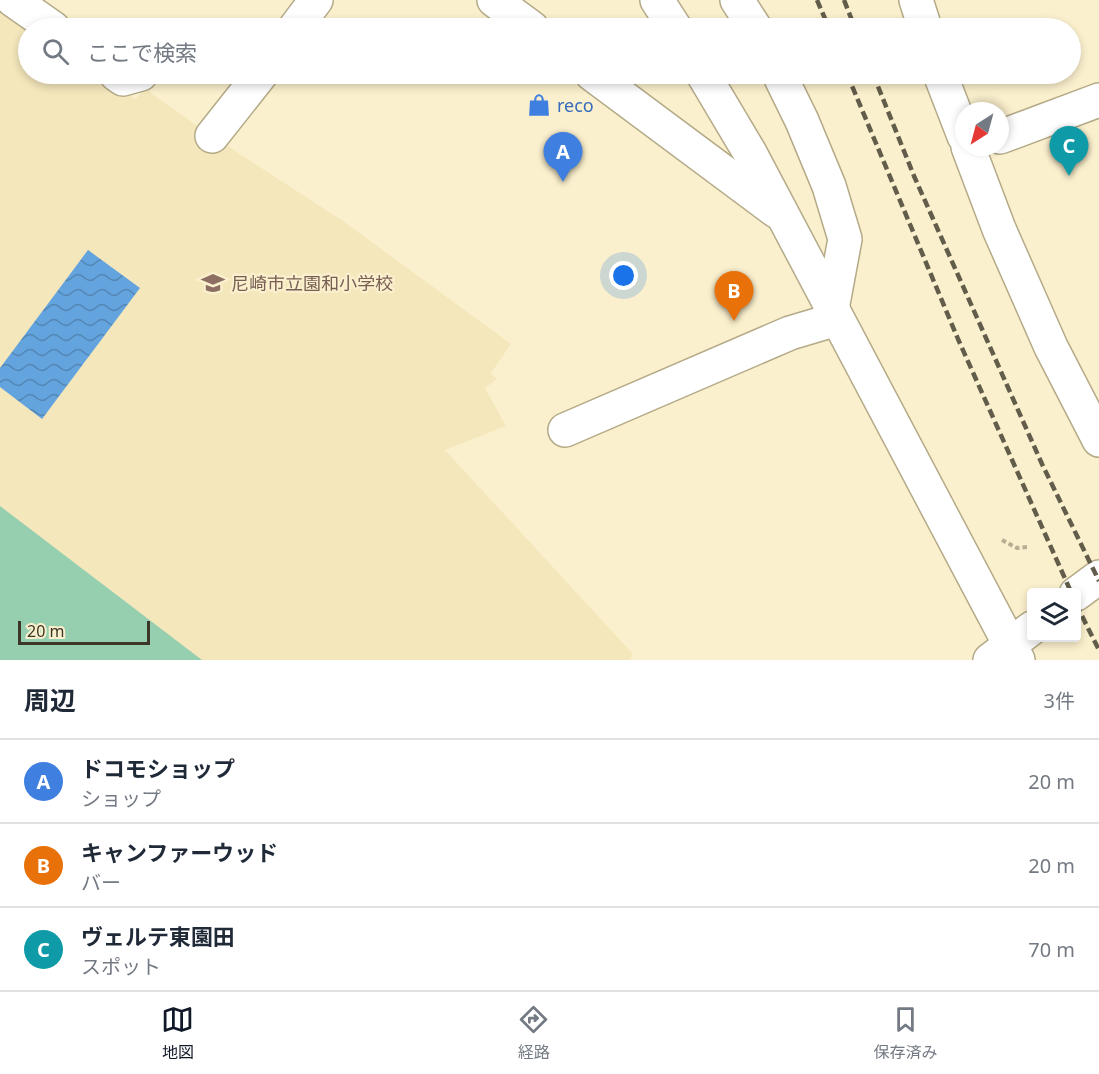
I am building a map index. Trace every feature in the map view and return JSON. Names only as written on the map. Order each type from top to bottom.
[{"type":"street","points":[[13,0],[39,18]]},
{"type":"street","points":[[302,18],[316,0]]},
{"type":"street","points":[[494,0],[518,18]]},
{"type":"street","points":[[657,0],[669,18]]},
{"type":"street","points":[[737,0],[749,18]]},
{"type":"street","points":[[916,0],[922,18]]},
{"type":"street","points":[[212,136],[253,84]]},
{"type":"street","points":[[605,84],[784,218]]},
{"type":"street","points":[[709,84],[750,153],[1012,648]]},
{"type":"street","points":[[784,84],[829,186],[845,239],[835,314]]},
{"type":"street","points":[[944,84],[955,111]]},
{"type":"street","points":[[1009,134],[1099,100]]},
{"type":"street","points":[[973,156],[999,229],[1047,336],[1099,440]]},
{"type":"street","points":[[565,430],[835,314]]},
{"type":"street","points":[[1081,591],[1099,577]]},
{"type":"path","points":[[999,538],[1017,548],[1027,547]]},
{"type":"shaded area","name":"尼崎市立園和小学校","points":[[0,3],[18,19],[18,84],[113,84],[135,99],[145,89],[212,136],[343,221],[511,344],[491,373],[497,379],[485,388],[506,426],[445,450],[633,654],[630,660],[0,660]]},
{"type":"green space","points":[[0,506],[202,660],[0,660]]},
{"type":"water","points":[[88,250],[140,288],[42,419],[0,387],[0,368]]},
{"type":"railway","points":[[817,0],[825,18]]},
{"type":"railway","points":[[844,0],[851,18]]},
{"type":"railway","points":[[851,84],[958,339],[1069,588]]},
{"type":"railway","points":[[877,84],[914,176],[1042,464],[1099,581]]},
{"type":"railway","points":[[1081,614],[1099,650]]},
{"type":"place","name":"reco","points":[[539,105]]},
{"type":"place","name":"ヴェルテ東園田","points":[[1069,176]]},
{"type":"place","name":"ドコモショップ","points":[[563,182]]},
{"type":"place","name":"尼崎市立園和小学校","points":[[213,283]]},
{"type":"place","name":"キャンファーウッド","points":[[734,321]]}]
